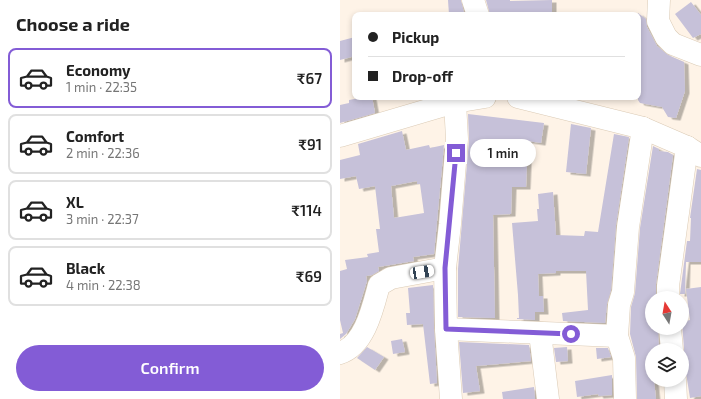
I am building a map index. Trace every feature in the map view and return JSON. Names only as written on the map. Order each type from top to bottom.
[{"type":"street","points":[[473,0],[477,12]]},
{"type":"street","points":[[659,0],[658,21],[666,37],[673,44],[701,55]]},
{"type":"street","points":[[340,136],[455,102],[467,100]]},
{"type":"street","points":[[530,100],[643,128],[694,151],[678,206],[668,291]]},
{"type":"street","points":[[451,399],[446,329],[445,268],[457,139],[455,102]]},
{"type":"street","points":[[625,399],[624,358],[617,336],[619,305],[624,292],[628,227],[643,128]]},
{"type":"street","points":[[340,352],[346,351],[357,341],[371,312],[379,285],[392,278],[445,268]]},
{"type":"street","points":[[446,329],[617,336]]},
{"type":"street","points":[[540,333],[548,399]]},
{"type":"street","points":[[675,387],[676,399]]},
{"type":"building","points":[[448,0],[461,0],[464,12],[449,12]]},
{"type":"building","points":[[486,0],[552,0],[552,12],[489,12]]},
{"type":"building","points":[[691,2],[701,15],[701,34],[693,38],[675,14]]},
{"type":"building","points":[[641,15],[646,19],[647,27],[657,46],[668,55],[684,62],[685,91],[676,118],[668,117],[662,107],[640,103],[638,100],[641,100]]},
{"type":"building","points":[[352,38],[352,57],[340,60],[340,41]]},
{"type":"building","points":[[349,100],[373,100],[375,113],[340,123],[340,105],[349,103]]},
{"type":"building","points":[[468,114],[544,123],[541,143],[528,141],[526,187],[512,187],[511,214],[493,215],[495,318],[458,317],[458,269],[469,140]]},
{"type":"building","points":[[571,124],[591,128],[586,174],[566,172]]},
{"type":"building","points":[[402,131],[406,150],[429,145],[430,148],[444,145],[434,254],[413,257],[414,261],[378,267],[379,271],[372,275],[366,276],[367,281],[355,319],[346,334],[340,339],[340,334],[343,333],[340,320],[340,271],[347,269],[345,260],[368,257],[367,254],[379,252],[376,229],[380,229],[375,186],[359,189],[356,176],[340,179],[340,160],[360,155],[358,144]],"holes":[[[417,181],[417,184],[420,184],[424,213],[394,218],[391,186]]]},
{"type":"building","points":[[614,134],[629,137],[616,225],[611,290],[607,304],[605,323],[563,321],[562,313],[588,310],[586,271],[556,271],[556,273],[538,274],[539,296],[543,296],[544,312],[535,312],[535,320],[517,319],[519,318],[518,295],[512,223],[538,221],[538,194],[553,192],[556,235],[584,236],[585,231],[598,232]]},
{"type":"building","points":[[653,146],[659,149],[659,151],[668,152],[673,155],[656,291],[645,291],[645,335],[658,335],[659,343],[645,343],[645,387],[655,387],[656,399],[637,399],[636,357],[630,334],[631,307],[635,293],[640,228]]},
{"type":"building","points":[[697,169],[701,170],[701,262],[686,262],[685,291],[680,291],[687,241],[690,241],[690,218]]},
{"type":"building","points":[[433,285],[437,383],[430,384],[423,324],[407,325],[406,313],[410,313],[408,288]]},
{"type":"building","points":[[701,287],[701,396],[690,398],[688,387],[689,343],[684,343],[683,335],[689,335],[690,320],[689,291],[686,291],[686,289]]},
{"type":"building","points":[[402,339],[405,352],[393,354],[391,341]]},
{"type":"building","points":[[459,342],[529,345],[531,361],[476,366],[480,391],[463,393]]},
{"type":"building","points":[[367,347],[384,357],[375,370],[357,358]]},
{"type":"building","points":[[567,347],[568,361],[556,362],[554,348]]},
{"type":"building","points":[[596,348],[608,348],[611,357],[597,359]]},
{"type":"building","points":[[612,375],[612,395],[599,396],[598,394],[577,397],[575,381]]},
{"type":"building","points":[[534,387],[535,399],[503,399],[502,392]]},
{"type":"route","points":[[456,153],[445,268],[446,329],[571,334]]}]
